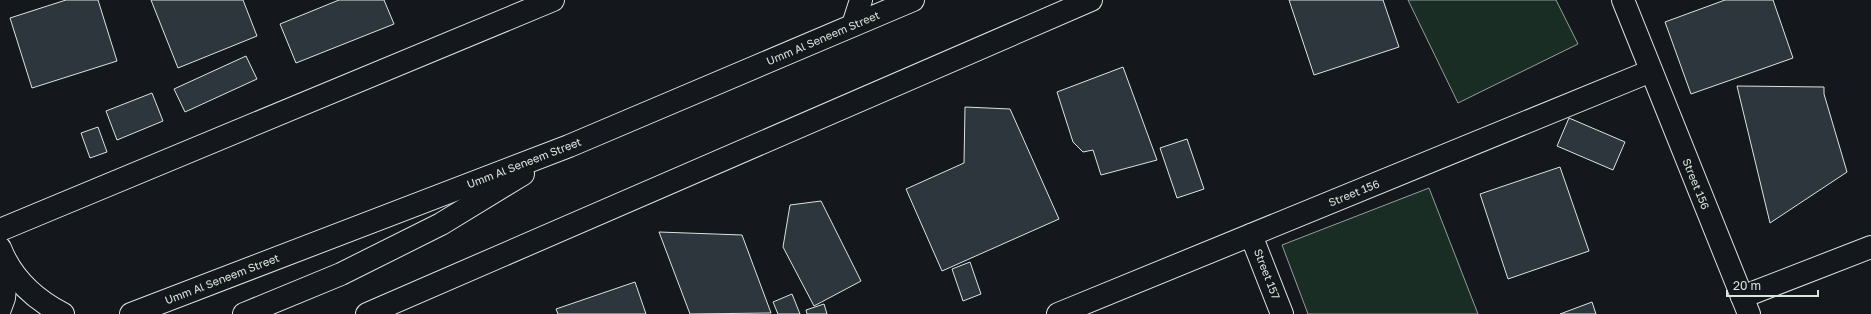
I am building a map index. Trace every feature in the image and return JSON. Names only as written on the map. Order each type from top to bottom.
[{"type":"main road","points":[[0,230],[553,0]]},
{"type":"main road","points":[[853,25],[861,0]]},
{"type":"main road","name":"Umm Al Seneem Street","points":[[131,314],[569,146],[912,0]]},
{"type":"main road","points":[[367,314],[1091,0]]},
{"type":"main road","name":"Street 156","points":[[1623,0],[1650,71],[1745,306],[1871,247]]},
{"type":"main road","name":"Street 156","points":[[1058,314],[1650,71]]},
{"type":"main road","points":[[244,314],[341,274],[441,224],[569,146]]},
{"type":"main road","name":"Street 157","points":[[1251,235],[1282,314]]},
{"type":"main road","points":[[0,309],[4,298],[3,256]]},
{"type":"main road","points":[[3,256],[25,287],[46,305],[63,314]]},
{"type":"green space","points":[[1408,0],[1556,0],[1578,44],[1458,103]]},
{"type":"green space","points":[[1429,188],[1478,314],[1308,314],[1282,245]]},
{"type":"building","points":[[66,0],[98,0],[117,61],[32,88],[10,18]]},
{"type":"building","points":[[151,0],[243,0],[257,36],[178,68]]},
{"type":"building","points":[[339,0],[384,0],[394,24],[296,63],[280,24]]},
{"type":"building","points":[[1289,0],[1383,0],[1399,47],[1314,75]]},
{"type":"building","points":[[1725,0],[1773,0],[1793,58],[1691,94],[1665,22]]},
{"type":"building","points":[[246,56],[257,79],[185,112],[174,89]]},
{"type":"building","points":[[1123,67],[1157,160],[1101,175],[1093,150],[1083,152],[1073,142],[1057,92]]},
{"type":"building","points":[[1737,86],[1824,87],[1824,94],[1847,172],[1770,223]]},
{"type":"building","points":[[152,93],[163,121],[117,140],[106,111]]},
{"type":"building","points":[[965,107],[1010,109],[1059,219],[942,271],[906,189],[964,163]]},
{"type":"building","points":[[1569,118],[1625,142],[1613,170],[1557,146]]},
{"type":"building","points":[[98,127],[107,152],[90,158],[81,133]]},
{"type":"building","points":[[1187,139],[1204,189],[1177,198],[1160,148]]},
{"type":"building","points":[[1560,167],[1589,251],[1508,279],[1480,194]]},
{"type":"building","points":[[821,201],[861,281],[814,306],[783,247],[790,205]]},
{"type":"building","points":[[659,232],[742,235],[771,313],[690,314]]},
{"type":"building","points":[[970,262],[981,294],[963,301],[952,269]]},
{"type":"building","points":[[635,282],[646,314],[558,314],[556,309]]},
{"type":"building","points":[[792,294],[800,314],[778,314],[773,302]]},
{"type":"building","points":[[1592,302],[1596,314],[1560,314]]},
{"type":"building","points":[[824,304],[827,314],[807,314],[806,310]]}]
